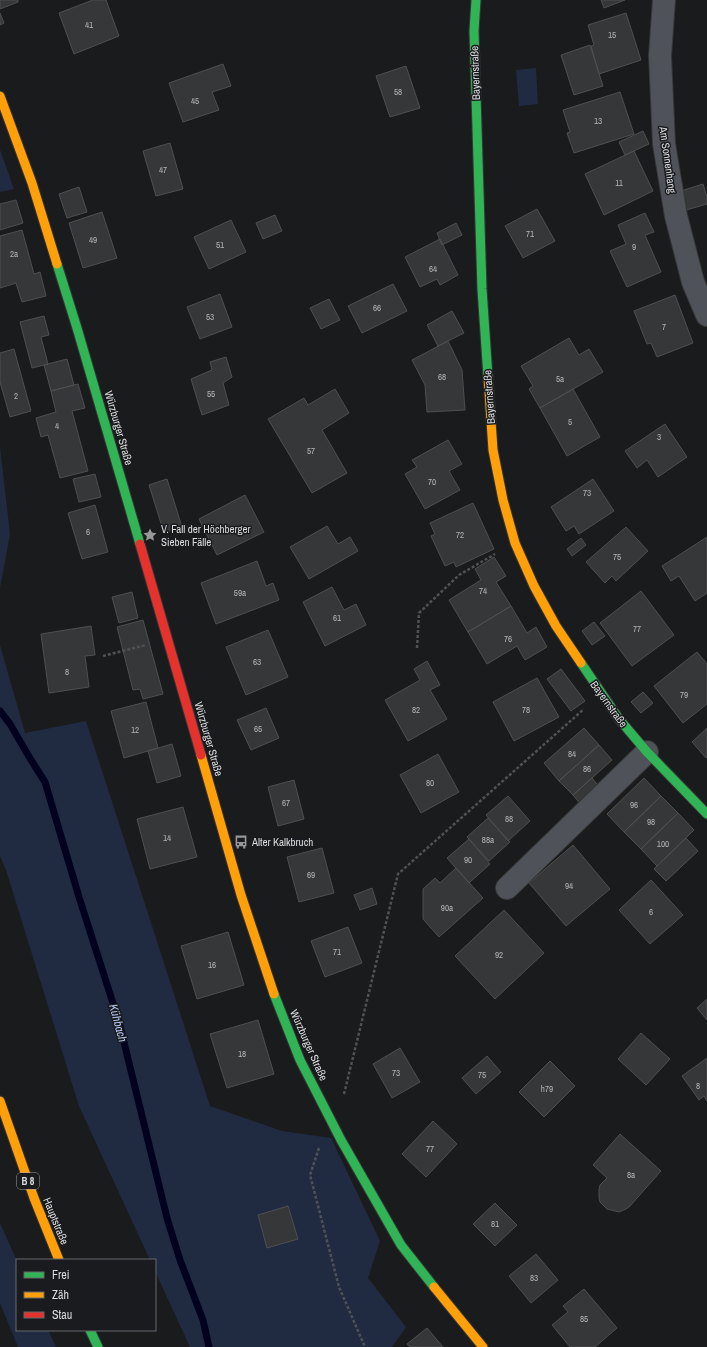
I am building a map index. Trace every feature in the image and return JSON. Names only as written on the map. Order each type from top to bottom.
[{"type":"street","name":"Bayernstraße","points":[[476,0],[474,31],[482,289],[493,450],[503,500],[515,543],[534,586],[556,626],[601,694],[619,719],[647,752],[707,814]]},
{"type":"street","name":"Am Sonnenhang","points":[[664,0],[660,56],[664,144],[676,216],[693,282],[707,315]]},
{"type":"street","name":"Würzburger Straße","points":[[0,96],[32,184],[77,328],[241,895],[268,979],[300,1060],[329,1116],[401,1245],[460,1321],[483,1347]]},
{"type":"street","points":[[507,888],[647,752]]},
{"type":"street","name":"Hauptstraße","points":[[0,1101],[34,1198],[59,1259]]},
{"type":"street","points":[[90,1331],[98,1347]]},
{"type":"path","points":[[417,648],[419,613],[459,574],[515,543]]},
{"type":"path","points":[[104,656],[136,647]]},
{"type":"path","points":[[365,1347],[339,1287],[310,1175],[329,1116],[342,1101],[398,874],[601,694]]},
{"type":"shaded area","points":[[536,68],[538,104],[519,106],[516,70]]},
{"type":"shaded area","points":[[0,150],[14,189],[0,192]]},
{"type":"shaded area","points":[[0,447],[10,534],[0,588]]},
{"type":"shaded area","points":[[0,645],[25,733],[86,721],[210,1106],[282,1131],[331,1138],[380,1241],[368,1278],[406,1327],[392,1347],[190,1347],[156,1273],[156,1259],[150,1259],[79,1106],[6,870],[0,856]]},
{"type":"shaded area","points":[[0,1223],[16,1259],[16,1331],[48,1331],[56,1347],[18,1347],[0,1303]]},
{"type":"building","points":[[0,0],[18,0],[18,2],[0,9]]},
{"type":"building","points":[[93,0],[106,0],[119,36],[74,54],[59,13]]},
{"type":"building","points":[[601,0],[625,0],[604,8]]},
{"type":"building","points":[[0,13],[4,23],[0,25]]},
{"type":"building","points":[[626,13],[641,60],[599,74],[591,46],[594,45],[588,25]]},
{"type":"building","points":[[590,45],[603,86],[574,95],[561,55]]},
{"type":"building","points":[[223,64],[231,86],[212,92],[219,110],[183,122],[169,83]]},
{"type":"building","points":[[406,66],[420,108],[390,117],[376,76]]},
{"type":"building","points":[[620,92],[634,134],[574,153],[567,133],[570,132],[563,110]]},
{"type":"building","points":[[643,131],[649,144],[625,155],[619,142]]},
{"type":"building","points":[[170,143],[183,189],[156,196],[143,151]]},
{"type":"building","points":[[634,151],[653,191],[604,215],[585,174]]},
{"type":"building","points":[[703,184],[707,197],[707,204],[686,210],[681,191]]},
{"type":"building","points":[[79,187],[87,212],[67,218],[59,194]]},
{"type":"building","points":[[16,200],[23,223],[0,230],[0,204]]},
{"type":"building","points":[[537,209],[555,241],[523,258],[505,226]]},
{"type":"building","points":[[102,212],[117,258],[83,268],[69,223]]},
{"type":"building","points":[[645,213],[654,232],[645,235],[661,272],[627,287],[610,251],[626,244],[618,225]]},
{"type":"building","points":[[275,215],[282,231],[263,239],[256,223]]},
{"type":"building","points":[[231,220],[246,252],[209,269],[194,237]]},
{"type":"building","points":[[456,223],[462,235],[442,245],[437,233]]},
{"type":"building","points":[[22,230],[34,274],[40,272],[46,296],[22,302],[16,283],[0,288],[0,236]]},
{"type":"building","points":[[440,239],[458,275],[440,285],[437,279],[420,287],[405,257]]},
{"type":"building","points":[[393,284],[407,311],[362,333],[348,306]]},
{"type":"building","points":[[220,294],[232,327],[200,339],[187,307]]},
{"type":"building","points":[[675,295],[693,343],[657,357],[651,343],[647,344],[634,311]]},
{"type":"building","points":[[329,299],[340,320],[321,329],[310,308]]},
{"type":"building","points":[[452,311],[464,333],[438,346],[427,325]]},
{"type":"building","points":[[44,316],[49,335],[41,337],[48,364],[32,368],[20,322]]},
{"type":"building","points":[[569,338],[579,355],[589,349],[603,372],[540,408],[529,389],[533,386],[521,366]]},
{"type":"building","points":[[448,341],[462,370],[465,410],[427,412],[425,385],[412,360]]},
{"type":"building","points":[[14,349],[31,411],[10,417],[0,382],[0,353]]},
{"type":"building","points":[[226,357],[232,377],[223,383],[229,405],[202,415],[191,379],[212,370],[210,362]]},
{"type":"building","points":[[67,359],[74,385],[51,391],[44,365]]},
{"type":"building","points":[[78,384],[85,408],[72,411],[88,471],[60,478],[48,435],[41,437],[36,418],[56,412],[51,391]]},
{"type":"building","points":[[335,389],[349,413],[322,430],[347,473],[312,493],[268,419],[304,398],[308,405]]},
{"type":"building","points":[[573,389],[600,437],[567,456],[540,408]]},
{"type":"building","points":[[665,424],[687,457],[658,477],[647,460],[637,468],[625,451]]},
{"type":"building","points":[[448,440],[462,464],[449,471],[460,490],[425,509],[405,474],[417,467],[412,460]]},
{"type":"building","points":[[95,474],[101,497],[79,502],[73,479]]},
{"type":"building","points":[[167,479],[182,527],[164,533],[149,485]]},
{"type":"building","points":[[593,479],[614,511],[579,534],[574,526],[566,531],[551,507]]},
{"type":"building","points":[[245,495],[264,532],[217,555],[199,519]]},
{"type":"building","points":[[473,503],[494,549],[456,567],[454,562],[445,566],[431,536],[435,534],[430,523]]},
{"type":"building","points":[[95,505],[108,552],[82,559],[68,513]]},
{"type":"building","points":[[327,526],[338,544],[350,537],[358,551],[309,579],[290,547]]},
{"type":"building","points":[[626,527],[648,551],[616,581],[612,576],[605,583],[586,562]]},
{"type":"building","points":[[707,537],[707,593],[695,601],[679,576],[671,581],[662,566]]},
{"type":"building","points":[[581,538],[586,545],[572,556],[567,549]]},
{"type":"building","points":[[494,557],[506,576],[496,582],[511,606],[468,632],[449,600],[481,580],[475,569]]},
{"type":"building","points":[[257,561],[266,586],[273,583],[279,600],[216,624],[201,583]]},
{"type":"building","points":[[332,587],[344,610],[356,604],[366,625],[325,646],[303,602]]},
{"type":"building","points":[[641,591],[674,635],[632,666],[600,623]]},
{"type":"building","points":[[132,592],[138,618],[119,623],[112,597]]},
{"type":"building","points":[[511,606],[527,633],[536,627],[547,647],[525,660],[517,646],[487,664],[468,632]]},
{"type":"building","points":[[143,620],[163,694],[143,699],[140,689],[133,690],[117,627]]},
{"type":"building","points":[[594,622],[605,636],[592,645],[582,631]]},
{"type":"building","points":[[91,626],[95,655],[85,656],[89,687],[49,693],[41,634]]},
{"type":"building","points":[[268,630],[288,677],[246,695],[226,647]]},
{"type":"building","points":[[697,652],[707,664],[707,704],[683,723],[654,686]]},
{"type":"building","points":[[427,661],[440,685],[430,690],[447,719],[408,741],[385,700],[420,680],[414,669]]},
{"type":"building","points":[[561,669],[585,701],[571,711],[547,679]]},
{"type":"building","points":[[537,678],[559,717],[514,741],[493,702]]},
{"type":"building","points":[[643,692],[653,703],[641,713],[631,702]]},
{"type":"building","points":[[146,702],[158,748],[124,758],[111,711]]},
{"type":"building","points":[[266,708],[279,738],[251,750],[237,720]]},
{"type":"building","points":[[584,728],[599,745],[559,781],[544,763]]},
{"type":"building","points":[[707,728],[707,757],[706,758],[692,742]]},
{"type":"building","points":[[172,744],[181,776],[157,783],[148,751]]},
{"type":"building","points":[[599,745],[612,760],[573,795],[559,781]]},
{"type":"building","points":[[438,754],[459,792],[421,813],[400,775]]},
{"type":"building","points":[[592,778],[601,789],[582,806],[573,795]]},
{"type":"building","points":[[644,778],[661,796],[624,832],[607,814]]},
{"type":"building","points":[[294,780],[304,819],[278,826],[268,787]]},
{"type":"building","points":[[508,796],[530,821],[508,841],[486,815]]},
{"type":"building","points":[[661,796],[678,813],[641,849],[624,832]]},
{"type":"building","points":[[183,807],[197,857],[150,869],[137,819]]},
{"type":"building","points":[[678,813],[694,830],[657,866],[641,849]]},
{"type":"building","points":[[488,818],[510,842],[489,861],[467,837]]},
{"type":"building","points":[[686,838],[698,851],[666,881],[654,869]]},
{"type":"building","points":[[469,839],[490,864],[469,883],[447,858]]},
{"type":"building","points":[[573,845],[610,889],[566,926],[529,883]]},
{"type":"building","points":[[322,848],[334,893],[299,902],[287,857]]},
{"type":"building","points":[[456,868],[483,898],[439,937],[423,919],[423,889],[435,878],[440,883]]},
{"type":"building","points":[[651,880],[683,915],[650,944],[619,910]]},
{"type":"building","points":[[372,888],[377,904],[360,910],[354,895]]},
{"type":"building","points":[[504,910],[544,953],[495,999],[455,956]]},
{"type":"building","points":[[348,927],[362,963],[325,977],[311,941]]},
{"type":"building","points":[[228,932],[244,985],[197,999],[181,946]]},
{"type":"building","points":[[707,999],[707,1020],[697,1008]]},
{"type":"building","points":[[258,1020],[274,1074],[227,1088],[210,1034]]},
{"type":"building","points":[[641,1033],[670,1059],[646,1085],[618,1059]]},
{"type":"building","points":[[400,1048],[420,1082],[392,1098],[373,1064]]},
{"type":"building","points":[[487,1056],[501,1072],[476,1094],[462,1078]]},
{"type":"building","points":[[707,1058],[707,1101],[704,1096],[699,1100],[682,1076]]},
{"type":"building","points":[[550,1061],[575,1086],[544,1117],[519,1092]]},
{"type":"building","points":[[433,1121],[457,1144],[426,1177],[402,1154]]},
{"type":"building","points":[[620,1134],[661,1171],[630,1206],[619,1212],[607,1209],[600,1202],[600,1185],[607,1178],[593,1165]]},
{"type":"building","points":[[495,1203],[517,1225],[495,1246],[473,1224]]},
{"type":"building","points":[[288,1206],[298,1239],[267,1248],[258,1215]]},
{"type":"building","points":[[536,1254],[558,1280],[531,1303],[509,1276]]},
{"type":"building","points":[[584,1289],[617,1328],[595,1347],[570,1347],[552,1325],[568,1312],[563,1306]]},
{"type":"building","points":[[427,1328],[443,1347],[410,1347],[407,1344]]},
{"type":"waterway","name":"Kühbach","points":[[0,711],[10,724],[45,782],[79,897],[119,1022],[167,1218],[180,1260],[203,1320],[209,1347]]},
{"type":"traffic: fast","points":[[476,0],[474,31],[482,289],[488,377]]},
{"type":"traffic: fast","points":[[57,264],[140,544]]},
{"type":"traffic: fast","points":[[581,663],[619,719],[647,752],[707,814]]},
{"type":"traffic: fast","points":[[274,994],[300,1060],[341,1140],[401,1245],[434,1287]]},
{"type":"traffic: fast","points":[[90,1331],[98,1347]]},
{"type":"traffic: slow","points":[[0,96],[32,183],[57,264]]},
{"type":"traffic: slow","points":[[488,377],[493,450],[503,500],[515,543],[534,586],[556,626],[581,663]]},
{"type":"traffic: slow","points":[[201,755],[241,895],[274,994]]},
{"type":"traffic: slow","points":[[0,1101],[34,1198],[59,1259]]},
{"type":"traffic: slow","points":[[434,1287],[483,1347]]},
{"type":"traffic: jam","points":[[140,544],[201,755]]},
{"type":"place","name":"V. Fall der Höchberger Sieben Fälle","points":[[150,535]]},
{"type":"place","name":"Alter Kalkbruch","points":[[241,842]]}]
